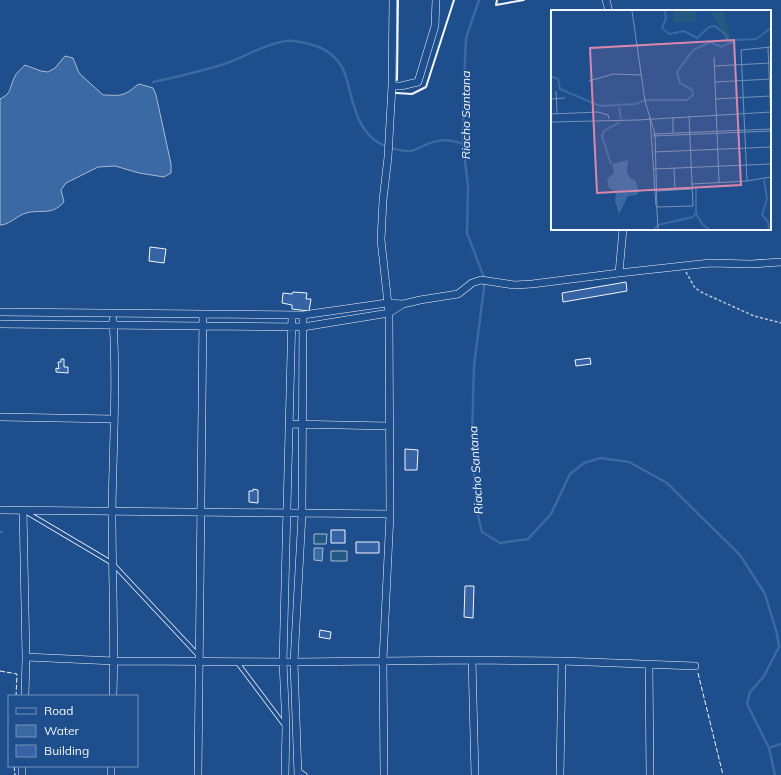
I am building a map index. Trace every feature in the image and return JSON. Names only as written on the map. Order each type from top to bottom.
[{"type":"street","points":[[384,775],[383,660],[390,514],[389,313],[380,240],[388,157],[392,86],[393,0]]},
{"type":"street","points":[[392,86],[401,86],[418,82],[435,26],[436,0]]},
{"type":"street","points":[[606,0],[609,10]]},
{"type":"street","points":[[619,273],[623,230]]},
{"type":"street","points":[[0,324],[303,327],[389,313],[403,304],[458,294],[476,280],[514,285],[532,284],[710,263],[750,264],[781,262]]},
{"type":"street","points":[[0,312],[303,315],[387,302],[403,304]]},
{"type":"street","points":[[113,314],[113,695]]},
{"type":"street","points":[[198,775],[203,314]]},
{"type":"street","points":[[285,775],[286,727],[283,662],[292,315]]},
{"type":"street","points":[[298,772],[294,662],[302,514],[303,315]]},
{"type":"street","points":[[0,417],[114,419]]},
{"type":"street","points":[[290,424],[389,426]]},
{"type":"street","points":[[0,510],[390,514]]},
{"type":"street","points":[[23,510],[26,657],[25,695]]},
{"type":"street","points":[[26,657],[114,661],[200,659],[237,662],[383,660],[562,661],[695,666]]},
{"type":"street","points":[[472,660],[475,775]]},
{"type":"street","points":[[560,775],[562,661]]},
{"type":"street","points":[[649,664],[650,775]]},
{"type":"lane","points":[[23,510],[112,563],[200,659]]},
{"type":"lane","points":[[237,662],[286,727]]},
{"type":"lane","points":[[298,772],[305,775]]},
{"type":"path","points":[[684,267],[695,288],[702,293],[754,316],[781,323]]},
{"type":"shaded area","points":[[314,534],[327,534],[326,544],[314,544]]},
{"type":"shaded area","points":[[331,551],[347,551],[347,561],[331,561]]},
{"type":"water","points":[[65,56],[73,58],[79,73],[103,95],[122,95],[139,84],[153,88],[156,95],[171,164],[171,173],[164,177],[139,173],[115,166],[98,167],[66,183],[61,190],[64,202],[59,207],[50,211],[29,212],[9,223],[0,225],[0,99],[7,95],[15,76],[25,65],[48,72],[55,68]]},
{"type":"water","points":[[314,548],[323,548],[322,561],[314,560]]},
{"type":"building","points":[[150,247],[166,249],[164,263],[149,261]]},
{"type":"building","points":[[626,282],[627,291],[563,302],[562,293]]},
{"type":"building","points":[[293,292],[307,293],[306,299],[311,299],[309,311],[292,309],[292,305],[282,303],[283,293],[292,294]]},
{"type":"building","points":[[590,358],[591,364],[576,366],[575,360]]},
{"type":"building","points":[[61,359],[64,359],[64,367],[68,367],[68,373],[56,372],[56,368],[59,369],[58,362],[61,362]]},
{"type":"building","points":[[405,449],[418,450],[417,470],[405,470]]},
{"type":"building","points":[[253,489],[258,490],[258,503],[249,502],[249,491],[253,491]]},
{"type":"building","points":[[331,530],[345,530],[345,543],[331,543]]},
{"type":"building","points":[[356,542],[379,542],[379,553],[356,553]]},
{"type":"building","points":[[465,586],[474,586],[473,618],[464,617]]},
{"type":"building","points":[[320,630],[331,632],[330,639],[319,637]]},
{"type":"waterway","name":"Riacho Santana","points":[[479,0],[466,38],[463,144],[468,186],[467,233],[485,280],[474,366],[472,440],[476,508],[482,532],[500,543],[528,539],[551,514],[570,474],[584,463],[600,458],[629,462],[667,483],[740,555],[765,594],[777,634],[779,647],[764,676],[750,692],[747,704],[769,748],[775,775]]},
{"type":"waterway","points":[[153,82],[221,65],[269,45],[286,41],[301,42],[316,46],[331,54],[342,67],[356,114],[365,130],[379,143],[404,151],[413,151],[430,143],[439,141],[453,141],[463,144]]},
{"type":"waterway","points":[[769,748],[781,744]]},
{"type":"fence","points":[[0,671],[17,674],[16,695]]},
{"type":"fence","points":[[698,673],[723,775]]},
{"type":"fence","points":[[14,767],[15,775]]},
{"type":"wall","points":[[397,80],[398,0]]},
{"type":"wall","points":[[396,93],[412,94],[426,87],[454,0]]},
{"type":"wall","points":[[497,0],[496,5],[524,0]]}]
